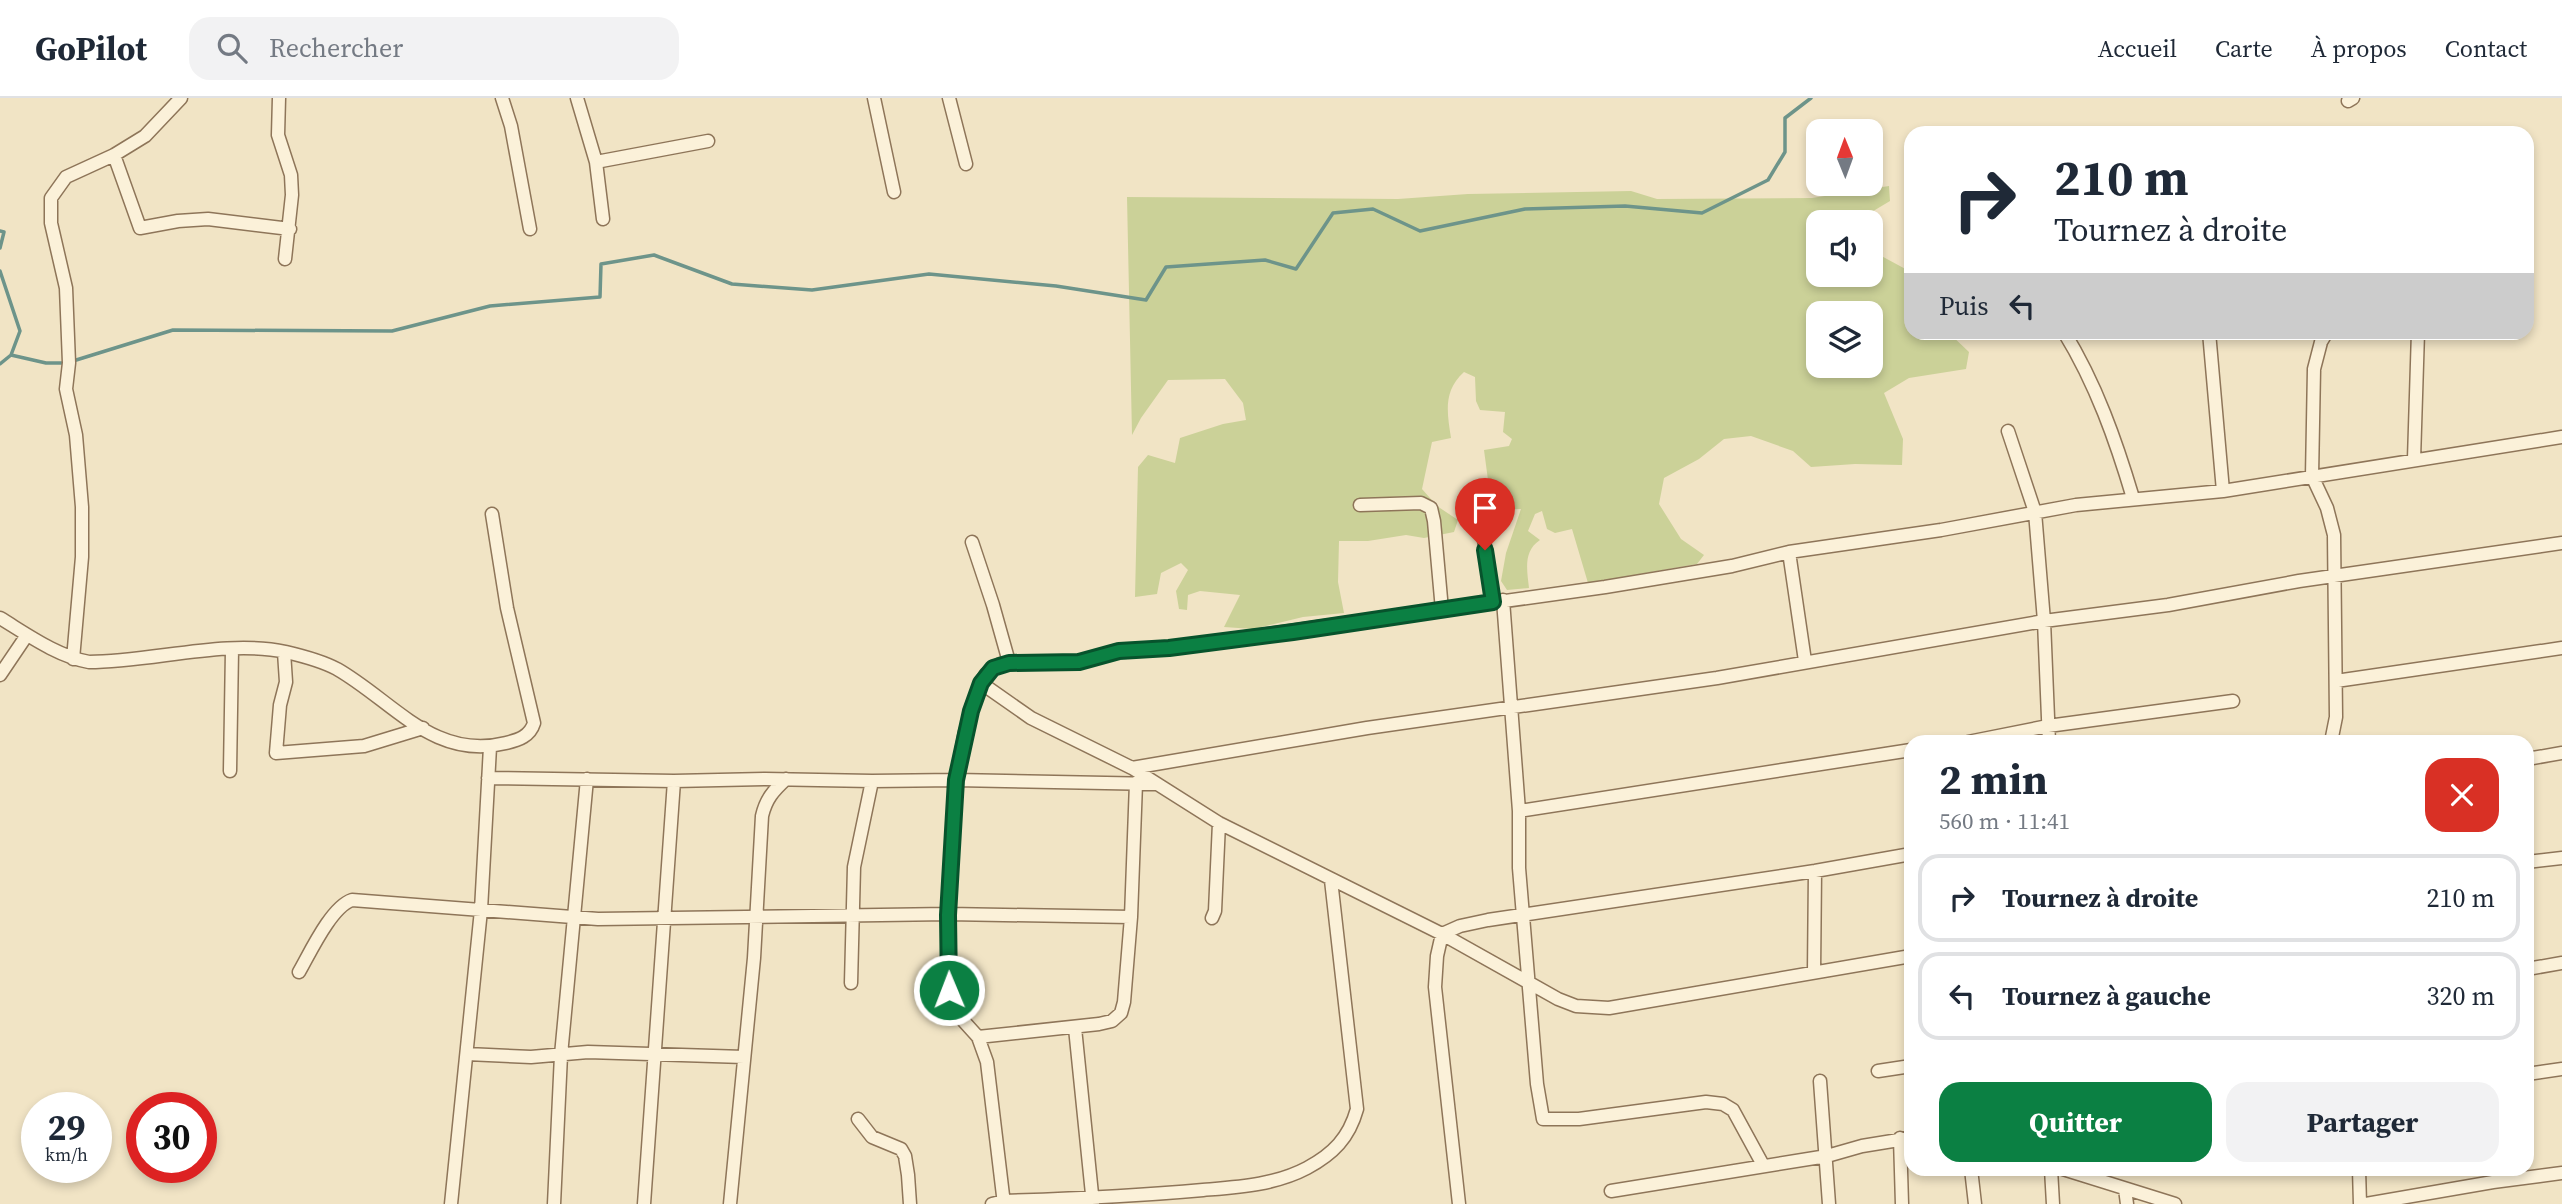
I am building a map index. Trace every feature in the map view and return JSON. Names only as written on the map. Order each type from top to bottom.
[{"type":"street","points":[[74,659],[82,557],[82,508],[76,435],[66,389],[69,363],[66,288],[51,223],[51,198],[66,177],[114,155],[145,136],[181,98]]},
{"type":"street","points":[[279,98],[278,135],[291,175],[290,229],[285,258]]},
{"type":"street","points":[[502,98],[511,126],[530,229]]},
{"type":"street","points":[[577,98],[597,162],[603,219]]},
{"type":"street","points":[[874,98],[894,192]]},
{"type":"street","points":[[949,98],[966,164]]},
{"type":"street","points":[[597,162],[708,141]]},
{"type":"street","points":[[114,155],[140,228],[178,220],[208,219],[290,229]]},
{"type":"street","points":[[2068,340],[2091,380],[2123,463],[2133,498]]},
{"type":"street","points":[[2210,340],[2223,491]]},
{"type":"street","points":[[2322,340],[2314,369],[2312,476],[2331,520],[2335,577],[2336,681],[2336,717],[2332,735]]},
{"type":"street","points":[[2414,459],[2418,340]]},
{"type":"street","points":[[2008,431],[2035,512],[2044,621],[2049,735]]},
{"type":"street","points":[[1331,880],[1357,1109],[1352,1128],[1344,1141],[1305,1170],[1261,1184],[1182,1198],[1000,1203],[987,1062],[978,1037],[959,1016],[949,990],[948,915],[956,780],[965,732],[981,683],[993,668],[1009,663],[1079,662],[1119,651],[1169,648],[1293,632],[1732,566],[1789,552],[1941,530],[2035,512],[2133,498],[2223,491],[2562,437]]},
{"type":"street","points":[[1478,498],[1498,601],[1512,706],[1523,915],[1543,1119],[1578,1119],[1706,1102],[1723,1104],[1733,1110],[1763,1165]]},
{"type":"street","points":[[1360,505],[1421,503],[1430,508],[1434,520],[1442,610]]},
{"type":"street","points":[[0,618],[74,659],[111,662],[232,650],[284,652],[335,668],[423,729],[458,745],[490,747],[524,737],[531,731],[534,723],[507,608],[492,514]]},
{"type":"street","points":[[972,542],[1009,663]]},
{"type":"street","points":[[1132,768],[1311,736],[1717,678],[2044,621],[2168,605],[2562,543]]},
{"type":"street","points":[[1789,552],[1805,661]]},
{"type":"street","points":[[0,676],[27,635]]},
{"type":"street","points":[[2336,681],[2562,648]]},
{"type":"street","points":[[230,771],[232,650]]},
{"type":"street","points":[[284,652],[286,682],[280,705],[276,753],[364,746],[423,729]]},
{"type":"street","points":[[981,683],[1052,730],[1132,768],[1219,823],[1443,934],[1558,999],[1576,1006],[1609,1008],[1904,957]]},
{"type":"street","points":[[2003,735],[2048,726],[2233,701]]},
{"type":"street","points":[[451,1204],[481,910],[490,747]]},
{"type":"street","points":[[1518,811],[1904,751]]},
{"type":"street","points":[[2534,758],[2562,753]]},
{"type":"street","points":[[488,778],[674,781],[956,780],[1157,784]]},
{"type":"street","points":[[554,1204],[561,1055],[587,779]]},
{"type":"street","points":[[730,1204],[765,803],[771,792],[786,779]]},
{"type":"street","points":[[644,1204],[674,781]]},
{"type":"street","points":[[852,983],[852,915],[856,855],[872,781]]},
{"type":"street","points":[[978,1037],[1075,1028],[1112,1021],[1121,1013],[1126,989],[1131,917],[1136,783]]},
{"type":"street","points":[[1212,918],[1215,911],[1219,823]]},
{"type":"street","points":[[1459,1204],[1435,988],[1437,956],[1443,934],[1460,926],[1523,915],[1904,855]]},
{"type":"street","points":[[2534,861],[2562,858]]},
{"type":"street","points":[[1814,972],[1815,871]]},
{"type":"street","points":[[299,972],[343,903],[362,900],[573,918],[852,915],[1131,917]]},
{"type":"street","points":[[2534,968],[2562,963]]},
{"type":"street","points":[[1075,1028],[1093,1201]]},
{"type":"street","points":[[467,1054],[531,1058],[588,1052],[744,1057]]},
{"type":"street","points":[[1878,1071],[1904,1067]]},
{"type":"street","points":[[2534,1073],[2562,1069]]},
{"type":"street","points":[[1820,1081],[1829,1204]]},
{"type":"street","points":[[858,1119],[872,1137],[901,1149],[908,1175],[910,1204]]},
{"type":"street","points":[[1611,1191],[1826,1156],[1904,1138]]},
{"type":"street","points":[[1902,1204],[1904,1160]]},
{"type":"street","points":[[2366,1204],[2562,1172]]},
{"type":"street","points":[[1972,1176],[1975,1204]]},
{"type":"street","points":[[2052,1176],[2053,1204]]},
{"type":"street","points":[[2089,1176],[2175,1204]]},
{"type":"street","points":[[2359,1176],[2360,1204]]},
{"type":"street","points":[[2125,1189],[2127,1204]]},
{"type":"green space","points":[[1889,186],[1890,201],[1875,210],[1806,210],[1806,287],[1883,287],[1883,257],[1904,268],[1904,340],[1956,340],[1969,352],[1966,369],[1909,378],[1884,393],[1903,439],[1902,465],[1811,467],[1793,451],[1751,436],[1724,439],[1699,459],[1664,478],[1659,504],[1681,539],[1704,555],[1697,564],[1588,583],[1572,529],[1555,533],[1547,529],[1542,511],[1535,514],[1528,531],[1540,540],[1529,555],[1529,588],[1507,590],[1501,581],[1506,553],[1521,509],[1487,510],[1484,495],[1488,480],[1484,450],[1509,446],[1512,439],[1503,432],[1505,412],[1480,410],[1476,401],[1475,377],[1464,372],[1457,379],[1448,402],[1451,438],[1432,442],[1422,489],[1437,506],[1458,520],[1454,532],[1424,538],[1406,535],[1368,541],[1339,541],[1338,582],[1344,613],[1303,617],[1253,629],[1224,627],[1240,595],[1200,591],[1188,595],[1187,610],[1179,609],[1176,591],[1188,570],[1181,563],[1161,573],[1157,594],[1135,597],[1138,467],[1148,455],[1175,463],[1180,438],[1223,424],[1246,420],[1243,403],[1225,379],[1168,380],[1132,435],[1127,197],[1398,199],[1468,194],[1631,191],[1657,199],[1812,198],[1883,196],[1883,187]]},
{"type":"waterway","points":[[73,361],[173,330],[392,331],[490,306],[600,297],[601,264],[654,255],[732,284],[812,290],[929,274],[1056,286],[1146,300],[1166,267],[1265,260],[1296,269],[1333,213],[1373,209],[1420,231],[1525,209],[1625,206],[1702,213],[1768,180],[1785,152],[1785,118],[1811,98]]},
{"type":"waterway","points":[[0,231],[4,232],[0,248]]},
{"type":"waterway","points":[[0,271],[20,331],[11,355],[0,364]]},
{"type":"waterway","points":[[11,355],[46,363],[65,363]]},
{"type":"route","points":[[949,990],[948,915],[956,780],[971,711],[981,683],[993,668],[1009,663],[1079,662],[1119,651],[1169,648],[1293,632],[1493,602],[1485,550]]}]
